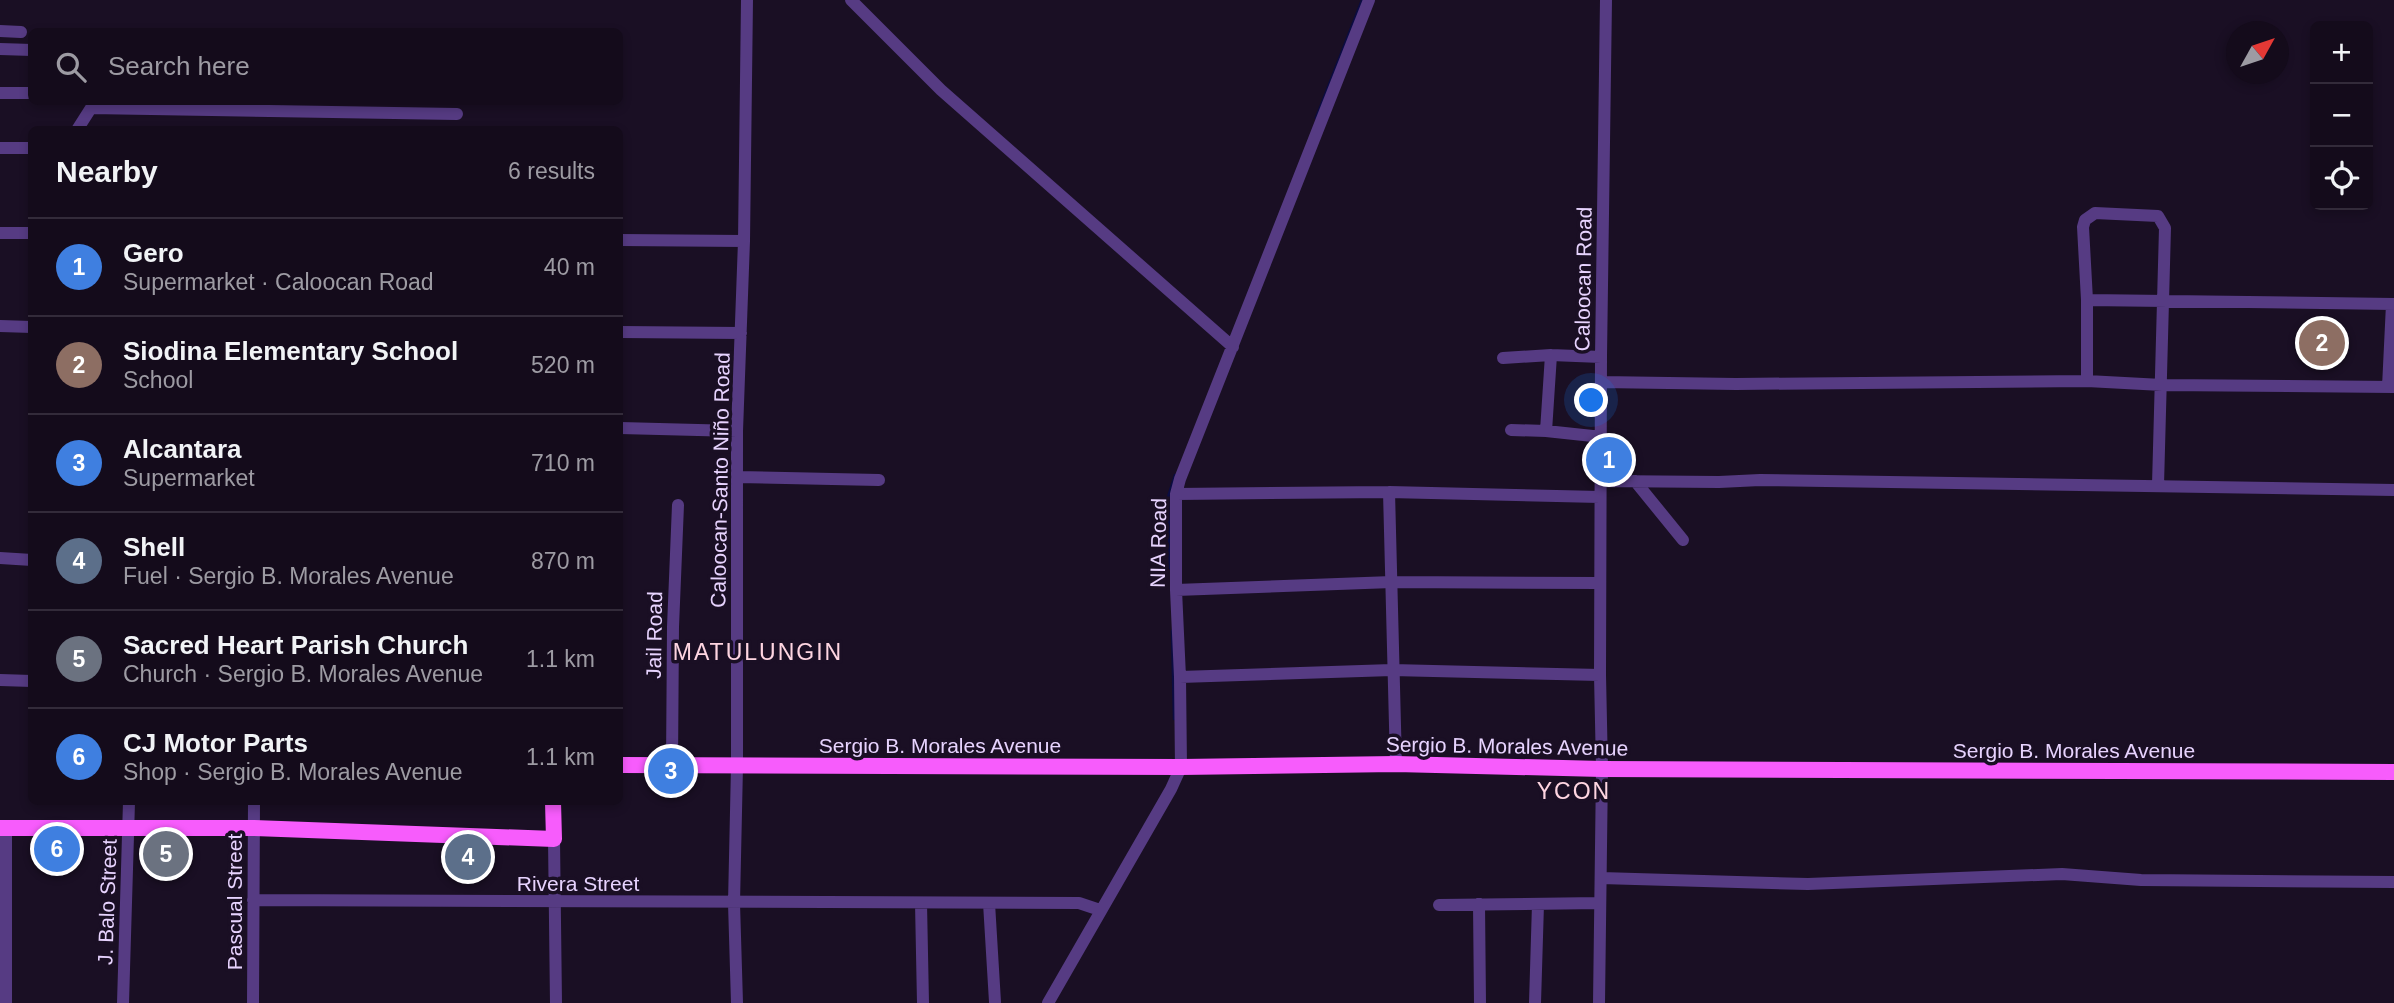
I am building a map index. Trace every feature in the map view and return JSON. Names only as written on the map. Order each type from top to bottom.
[{"type":"main road","name":"Sergio B. Morales Avenue","points":[[623,765],[1181,767],[1396,764],[1602,769],[2394,772]]},
{"type":"main road","points":[[3,828],[254,828],[554,839],[553,805]]},
{"type":"street","name":"Caloocan-Santo Niño Road","points":[[737,1003],[734,903],[737,766],[737,431],[744,241],[747,0]]},
{"type":"street","points":[[851,0],[941,90],[1233,347]]},
{"type":"street","name":"NIA Road","points":[[1048,1003],[1096,908],[1171,789],[1181,767],[1175,590],[1176,494],[1186,462],[1369,0]]},
{"type":"street","name":"Caloocan Road","points":[[1598,1003],[1602,769],[1601,357],[1606,0]]},
{"type":"street","points":[[0,31],[21,32]]},
{"type":"street","points":[[0,49],[28,50]]},
{"type":"street","points":[[0,93],[28,93]]},
{"type":"street","points":[[79,126],[91,108],[457,114]]},
{"type":"street","points":[[0,148],[28,148]]},
{"type":"street","points":[[2087,380],[2085,220],[2095,213],[2158,216],[2165,228],[2158,485]]},
{"type":"street","points":[[0,233],[28,233]]},
{"type":"street","points":[[623,240],[744,241]]},
{"type":"street","points":[[1601,382],[1736,384],[2087,380],[2162,385],[2391,387],[2393,304],[2087,300]]},
{"type":"street","points":[[0,326],[28,327]]},
{"type":"street","points":[[623,332],[741,333]]},
{"type":"street","points":[[1503,358],[1551,355],[1601,357]]},
{"type":"street","points":[[1546,431],[1551,355]]},
{"type":"street","points":[[623,428],[737,431]]},
{"type":"street","points":[[1511,430],[1602,437]]},
{"type":"street","points":[[737,477],[879,480]]},
{"type":"street","points":[[1602,481],[1760,480],[2394,489]]},
{"type":"street","points":[[1635,481],[1683,540]]},
{"type":"street","points":[[1176,494],[1389,492],[1600,497]]},
{"type":"street","points":[[1389,492],[1396,764]]},
{"type":"street","name":"Jail Road","points":[[672,765],[673,627],[678,505]]},
{"type":"street","points":[[0,558],[28,560]]},
{"type":"street","points":[[1175,590],[1392,582],[1600,583]]},
{"type":"street","points":[[1180,677],[1392,670],[1600,675]]},
{"type":"street","points":[[0,680],[28,681]]},
{"type":"street","name":"J. Balo Street","points":[[123,1003],[129,805]]},
{"type":"street","name":"Pascual Street","points":[[253,1003],[254,805]]},
{"type":"street","points":[[3,828],[6,1003]]},
{"type":"street","points":[[554,839],[556,1003]]},
{"type":"street","points":[[1601,878],[1808,884],[2062,874],[2154,880],[2394,881]]},
{"type":"street","name":"Rivera Street","points":[[253,900],[1079,903],[1096,908]]},
{"type":"street","points":[[920,903],[923,1003]]},
{"type":"street","points":[[989,903],[995,1002]]},
{"type":"street","points":[[1439,905],[1600,903]]},
{"type":"street","points":[[1479,904],[1480,1003]]},
{"type":"street","points":[[1535,1003],[1538,904]]},
{"type":"waterway","points":[[1316,118],[1362,0]]},
{"type":"waterway","points":[[1170,568],[1168,497],[1175,475]]},
{"type":"waterway","points":[[1172,631],[1174,719]]},
{"type":"place","name":"Siodina Elementary School","points":[[2322,343]]},
{"type":"place","name":"Gero","points":[[1609,460]]},
{"type":"place","name":"Alcantara","points":[[671,771]]},
{"type":"place","name":"CJ Motor Parts","points":[[57,849]]},
{"type":"place","name":"Sacred Heart Parish Church","points":[[166,854]]},
{"type":"place","name":"Shell","points":[[468,857]]},
{"type":"district","name":"MATULUNGIN","points":[[758,652]]},
{"type":"district","name":"YCON","points":[[1574,791]]}]
